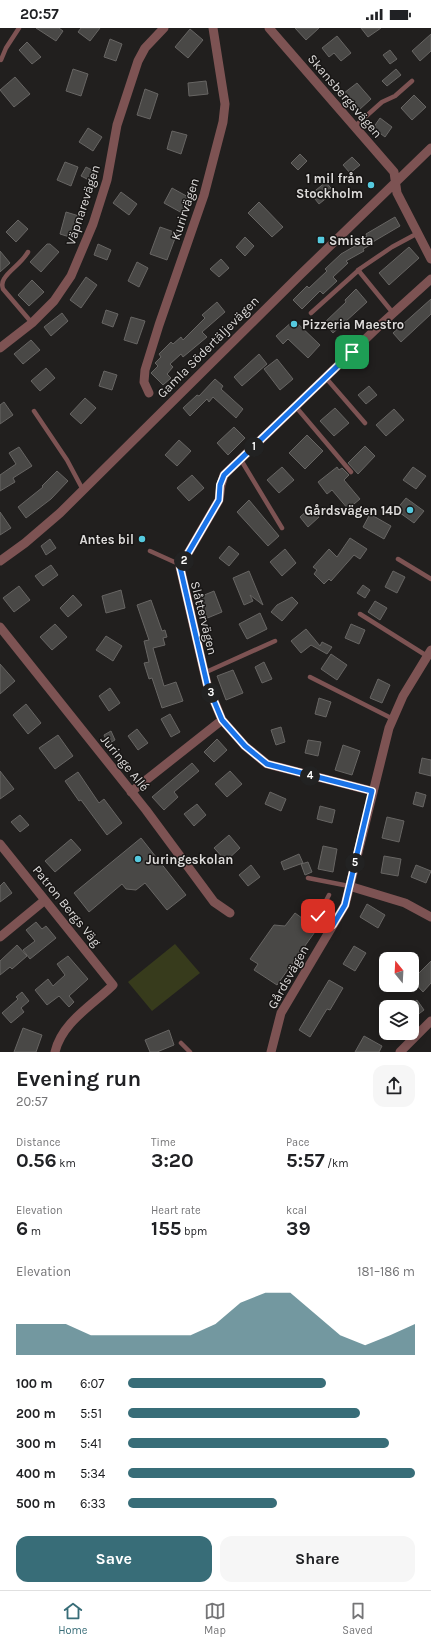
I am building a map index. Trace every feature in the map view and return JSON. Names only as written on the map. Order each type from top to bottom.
[{"type":"street","name":"Väpnarevägen","points":[[0,348],[32,323],[54,301],[71,276],[93,224],[107,180],[117,125],[138,61],[145,48],[164,28]]},
{"type":"street","name":"Kurirvägen","points":[[149,393],[144,382],[145,370],[159,324],[204,195],[223,122],[225,104],[213,28]]},
{"type":"street","name":"Skansbergsvägen","points":[[269,28],[394,172],[395,183]]},
{"type":"street","name":"Gamla Södertäljevägen","points":[[0,562],[26,543],[83,490],[299,276],[431,148]]},
{"type":"street","points":[[395,183],[397,193],[431,260]]},
{"type":"street","name":"Slåttervägen","points":[[372,791],[267,764],[245,746],[222,720],[204,673],[181,578],[181,565],[219,500],[220,485],[224,475],[393,313],[431,279]]},
{"type":"street","name":"Juringe Allé","points":[[0,627],[146,810],[214,902],[230,913]]},
{"type":"street","name":"Gårdsvägen","points":[[271,1052],[281,1013],[345,905],[372,791],[393,719],[403,696],[429,653]]},
{"type":"street","points":[[131,792],[222,720]]},
{"type":"street","name":"Patron Bergs Väg","points":[[0,844],[113,985],[74,1021],[64,1033],[55,1052]]},
{"type":"street","points":[[349,886],[405,903],[431,918]]},
{"type":"street","points":[[0,937],[44,900]]},
{"type":"street","points":[[400,1052],[431,1021]]},
{"type":"lane","points":[[1,60],[6,48],[19,28]]},
{"type":"lane","points":[[354,127],[382,102],[395,96],[412,81]]},
{"type":"lane","points":[[311,313],[358,270],[392,247],[418,234]]},
{"type":"lane","points":[[28,252],[21,263],[3,280],[2,289],[32,323]]},
{"type":"lane","points":[[358,270],[393,313]]},
{"type":"lane","points":[[326,378],[365,423]]},
{"type":"lane","points":[[296,407],[350,472]]},
{"type":"lane","points":[[34,411],[67,460],[83,490]]},
{"type":"lane","points":[[241,460],[282,528]]},
{"type":"lane","points":[[150,551],[181,565]]},
{"type":"lane","points":[[398,559],[431,579]]},
{"type":"lane","points":[[360,614],[429,653]]},
{"type":"lane","points":[[204,673],[275,641]]},
{"type":"lane","points":[[310,677],[393,719]]},
{"type":"lane","points":[[308,878],[349,886]]},
{"type":"lane","points":[[329,894],[318,916],[333,925]]},
{"type":"lane","points":[[181,1043],[190,1052]]},
{"type":"green space","points":[[175,944],[200,973],[152,1011],[128,982]]},
{"type":"building","points":[[36,28],[59,28],[63,31],[56,41]]},
{"type":"building","points":[[81,28],[100,28],[90,41],[78,32]]},
{"type":"building","points":[[295,28],[319,28],[306,40]]},
{"type":"building","points":[[361,28],[381,28],[368,37]]},
{"type":"building","points":[[190,29],[203,40],[188,58],[175,47]]},
{"type":"building","points":[[431,34],[431,51],[420,61],[412,51]]},
{"type":"building","points":[[337,36],[351,53],[341,61],[334,53],[329,57],[322,48]]},
{"type":"building","points":[[110,39],[122,44],[116,61],[104,57]]},
{"type":"building","points":[[27,42],[41,57],[32,64],[19,50]]},
{"type":"building","points":[[390,50],[397,59],[390,64],[383,55]]},
{"type":"building","points":[[73,69],[88,74],[81,96],[66,91]]},
{"type":"building","points":[[396,69],[401,75],[387,86],[382,81]]},
{"type":"building","points":[[15,77],[30,94],[14,107],[0,90]]},
{"type":"building","points":[[206,81],[208,94],[189,96],[188,83]]},
{"type":"building","points":[[357,83],[371,99],[359,110],[344,93]]},
{"type":"building","points":[[145,89],[158,94],[150,119],[137,115]]},
{"type":"building","points":[[414,95],[426,107],[412,120],[401,108]]},
{"type":"building","points":[[380,118],[392,127],[385,137],[373,128]]},
{"type":"building","points":[[88,128],[102,137],[93,151],[79,142]]},
{"type":"building","points":[[172,131],[187,135],[181,154],[167,149]]},
{"type":"building","points":[[300,154],[307,161],[298,170],[291,163]]},
{"type":"building","points":[[352,157],[360,165],[350,173],[343,165]]},
{"type":"building","points":[[65,162],[78,167],[71,186],[57,180]]},
{"type":"building","points":[[86,167],[96,172],[91,181],[81,176]]},
{"type":"building","points":[[326,182],[334,192],[319,204],[311,194]]},
{"type":"building","points":[[172,188],[190,198],[182,213],[164,203]]},
{"type":"building","points":[[121,192],[137,204],[129,215],[113,203]]},
{"type":"building","points":[[259,202],[283,227],[272,237],[248,213]]},
{"type":"building","points":[[66,212],[79,216],[73,238],[60,234]]},
{"type":"building","points":[[395,217],[400,226],[371,243],[372,244],[363,249],[364,251],[346,261],[348,263],[333,277],[337,281],[323,294],[320,291],[302,309],[293,300],[307,286],[309,288],[327,271],[325,269],[341,254],[360,243],[358,241],[367,236],[366,234]]},
{"type":"building","points":[[18,220],[28,229],[16,242],[6,232]]},
{"type":"building","points":[[160,227],[177,233],[167,260],[150,254]]},
{"type":"building","points":[[245,237],[254,246],[245,256],[236,247]]},
{"type":"building","points":[[47,244],[50,244],[59,252],[41,272],[30,262]]},
{"type":"building","points":[[98,244],[111,250],[107,260],[94,255]]},
{"type":"building","points":[[409,247],[419,258],[389,285],[379,273]]},
{"type":"building","points":[[0,251],[10,263],[0,272]]},
{"type":"building","points":[[221,259],[229,268],[219,277],[210,269]]},
{"type":"building","points":[[137,262],[148,268],[139,287],[128,281]]},
{"type":"building","points":[[86,277],[97,285],[81,308],[70,300]]},
{"type":"building","points":[[32,280],[44,292],[29,306],[18,295]]},
{"type":"building","points":[[356,289],[367,302],[333,333],[324,323],[346,302],[345,300]]},
{"type":"building","points":[[431,299],[431,314],[401,342],[393,333]]},
{"type":"building","points":[[217,302],[225,312],[202,332],[207,337],[183,357],[181,354],[170,364],[173,367],[167,374],[171,378],[163,385],[151,373],[158,366],[155,363],[161,357],[159,354],[171,342],[173,344],[181,337],[183,340],[205,318],[202,315]]},
{"type":"building","points":[[106,310],[118,314],[113,327],[102,323]]},
{"type":"building","points":[[62,313],[68,321],[51,336],[44,327]]},
{"type":"building","points":[[131,317],[145,321],[137,344],[124,340]]},
{"type":"building","points":[[294,320],[320,345],[308,358],[288,339],[283,344],[276,336]]},
{"type":"building","points":[[31,340],[40,350],[23,364],[14,354]]},
{"type":"building","points":[[259,354],[267,364],[242,386],[234,377]]},
{"type":"building","points":[[277,359],[293,379],[280,390],[264,369]]},
{"type":"building","points":[[46,368],[55,378],[40,391],[31,381]]},
{"type":"building","points":[[104,371],[117,375],[112,390],[99,386]]},
{"type":"building","points":[[215,379],[223,386],[221,389],[243,409],[236,418],[213,397],[209,402],[207,399],[190,416],[183,408],[197,395],[199,396]]},
{"type":"building","points":[[369,386],[377,395],[366,404],[358,395]]},
{"type":"building","points":[[85,398],[96,408],[81,424],[70,414]]},
{"type":"building","points":[[4,402],[13,415],[0,424],[0,405]]},
{"type":"building","points":[[335,408],[349,423],[334,436],[320,421]]},
{"type":"building","points":[[394,409],[404,420],[386,436],[376,425]]},
{"type":"building","points":[[234,427],[245,438],[228,455],[217,443]]},
{"type":"building","points":[[307,435],[323,451],[305,469],[289,453]]},
{"type":"building","points":[[179,440],[191,451],[177,466],[165,455]]},
{"type":"building","points":[[365,446],[375,456],[358,474],[348,463]]},
{"type":"building","points":[[19,447],[32,466],[13,478],[15,482],[0,491],[0,475],[16,464],[9,453]]},
{"type":"building","points":[[282,467],[294,480],[279,493],[267,480]]},
{"type":"building","points":[[337,467],[339,470],[342,468],[349,475],[344,480],[360,499],[348,509],[332,490],[327,494],[318,482]]},
{"type":"building","points":[[413,467],[426,476],[416,489],[403,480]]},
{"type":"building","points":[[57,471],[68,481],[51,499],[26,518],[18,507],[43,487],[42,486]]},
{"type":"building","points":[[192,475],[204,488],[189,501],[177,488]]},
{"type":"building","name":"Gårdsvägen 14D","points":[[406,498],[424,511],[414,523],[396,510]]},
{"type":"building","points":[[249,500],[279,536],[268,546],[237,512]]},
{"type":"building","points":[[310,508],[319,517],[308,527],[300,517]]},
{"type":"building","points":[[0,512],[11,528],[0,535]]},
{"type":"building","points":[[370,514],[391,526],[384,539],[363,527]]},
{"type":"building","points":[[350,538],[367,549],[360,559],[354,555],[331,581],[329,579],[324,584],[314,574],[317,570],[313,567],[329,549],[337,557]]},
{"type":"building","points":[[50,539],[56,548],[46,555],[41,546]]},
{"type":"building","points":[[229,546],[239,554],[229,566],[219,558]]},
{"type":"building","points":[[285,549],[296,563],[282,576],[270,562]]},
{"type":"building","points":[[51,565],[58,575],[43,586],[35,576]]},
{"type":"building","points":[[249,571],[263,605],[250,595],[253,601],[244,605],[233,578]]},
{"type":"building","points":[[393,571],[405,577],[397,593],[385,587]]},
{"type":"building","points":[[363,585],[370,590],[365,598],[357,593]]},
{"type":"building","points":[[19,586],[30,600],[14,612],[3,598]]},
{"type":"building","points":[[121,590],[125,608],[106,613],[102,596]]},
{"type":"building","points":[[214,591],[222,612],[205,619],[197,598]]},
{"type":"building","points":[[73,595],[82,605],[68,617],[60,608]]},
{"type":"building","points":[[292,597],[298,603],[282,621],[271,612],[277,605]]},
{"type":"building","points":[[151,600],[162,631],[165,630],[167,637],[163,638],[165,645],[153,648],[164,686],[176,682],[183,701],[162,708],[152,678],[149,679],[144,663],[149,662],[144,641],[149,640],[137,605]]},
{"type":"building","points":[[375,601],[387,608],[380,620],[368,612]]},
{"type":"building","points":[[260,613],[267,629],[247,639],[239,624]]},
{"type":"building","points":[[55,624],[67,637],[52,650],[40,637]]},
{"type":"building","points":[[351,624],[365,630],[359,644],[345,638]]},
{"type":"building","points":[[306,629],[320,646],[322,642],[332,647],[327,654],[311,645],[301,653],[291,641]]},
{"type":"building","points":[[106,636],[122,646],[113,661],[96,650]]},
{"type":"building","points":[[331,654],[347,665],[337,680],[321,669]]},
{"type":"building","points":[[264,662],[272,679],[262,683],[255,667]]},
{"type":"building","points":[[0,664],[15,681],[0,694]]},
{"type":"building","points":[[233,670],[243,693],[226,700],[217,676]]},
{"type":"building","points":[[378,679],[390,685],[382,703],[370,698]]},
{"type":"building","points":[[110,688],[120,703],[109,711],[99,696]]},
{"type":"building","points":[[319,698],[331,702],[326,717],[315,714]]},
{"type":"building","points":[[26,704],[41,723],[28,734],[13,715]]},
{"type":"building","points":[[170,714],[180,732],[171,737],[161,719]]},
{"type":"building","points":[[281,727],[285,742],[276,745],[271,730]]},
{"type":"building","points":[[137,729],[148,743],[138,750],[128,736]]},
{"type":"building","points":[[111,731],[115,740],[108,744],[104,735]]},
{"type":"building","points":[[58,735],[73,756],[55,769],[39,748]]},
{"type":"building","points":[[217,739],[227,750],[214,762],[204,752]]},
{"type":"building","points":[[308,740],[321,742],[318,756],[305,753]]},
{"type":"building","points":[[343,745],[360,751],[352,775],[335,770]]},
{"type":"building","points":[[422,758],[431,760],[431,776],[419,773]]},
{"type":"building","points":[[192,763],[199,771],[174,792],[178,797],[164,810],[152,797]]},
{"type":"building","points":[[0,771],[14,789],[0,799]]},
{"type":"building","points":[[230,771],[242,784],[227,797],[215,784]]},
{"type":"building","points":[[78,772],[99,803],[104,799],[122,823],[107,835],[81,800],[79,801],[65,781]]},
{"type":"building","points":[[270,792],[286,799],[281,811],[265,804]]},
{"type":"building","points":[[416,792],[426,795],[423,807],[413,804]]},
{"type":"building","points":[[197,804],[206,815],[194,826],[184,814]]},
{"type":"building","points":[[320,806],[335,810],[332,823],[317,819]]},
{"type":"building","points":[[20,815],[29,825],[20,832],[11,822]]},
{"type":"building","points":[[387,817],[404,821],[399,842],[382,838]]},
{"type":"building","points":[[229,835],[240,848],[226,861],[214,848]]},
{"type":"building","points":[[141,838],[186,895],[167,910],[145,883],[136,890],[126,889],[122,884],[89,912],[74,893]]},
{"type":"building","points":[[71,839],[81,850],[55,872],[45,861]]},
{"type":"building","points":[[323,846],[337,849],[333,872],[318,869]]},
{"type":"building","points":[[299,854],[303,863],[284,870],[281,862]]},
{"type":"building","points":[[384,856],[401,859],[398,876],[381,873]]},
{"type":"building","points":[[308,862],[312,872],[305,875],[301,864]]},
{"type":"building","points":[[251,865],[260,877],[248,886],[239,875]]},
{"type":"building","points":[[416,865],[431,871],[426,883],[411,877]]},
{"type":"building","points":[[4,882],[12,893],[0,902],[0,886]]},
{"type":"building","points":[[367,904],[385,915],[378,928],[360,917]]},
{"type":"building","points":[[295,913],[317,929],[277,985],[254,970],[258,964],[250,959],[274,925],[285,926]]},
{"type":"building","points":[[36,922],[42,929],[46,926],[56,938],[30,959],[23,950],[35,941],[26,930]]},
{"type":"building","points":[[17,945],[27,956],[12,969],[10,967],[0,975],[0,961]]},
{"type":"building","points":[[354,946],[366,953],[355,971],[343,964]]},
{"type":"building","points":[[68,956],[88,979],[69,996],[74,1002],[69,1007],[59,996],[47,1005],[35,990],[48,979],[53,986],[65,975],[57,964]]},
{"type":"building","points":[[431,961],[431,983],[423,992],[419,988],[419,973]]},
{"type":"building","points":[[329,980],[343,988],[330,1010],[327,1009],[310,1037],[299,1030]]},
{"type":"building","points":[[22,992],[29,1001],[21,1008],[24,1012],[11,1023],[2,1013],[18,999],[16,997]]},
{"type":"building","points":[[419,1003],[424,1010],[419,1014]]},
{"type":"building","points":[[23,1028],[42,1035],[36,1052],[14,1052]]},
{"type":"building","points":[[169,1030],[174,1045],[157,1052],[150,1052],[145,1040]]},
{"type":"building","points":[[364,1036],[382,1046],[379,1052],[355,1052]]},
{"type":"place","name":"1 mil från Stockholm","points":[[371,185]]},
{"type":"place","name":"Smista","points":[[321,240]]},
{"type":"place","name":"Pizzeria Maestro","points":[[294,324]]},
{"type":"place","name":"Gårdsvägen 14D","points":[[410,510]]},
{"type":"place","name":"Antes bil","points":[[142,539]]},
{"type":"place","name":"Juringeskolan","points":[[138,859]]},
{"type":"route","points":[[318,916],[333,925],[345,905],[372,791],[267,764],[245,746],[222,720],[207,684],[181,578],[180,567],[219,500],[220,485],[224,475],[352,352]]}]
